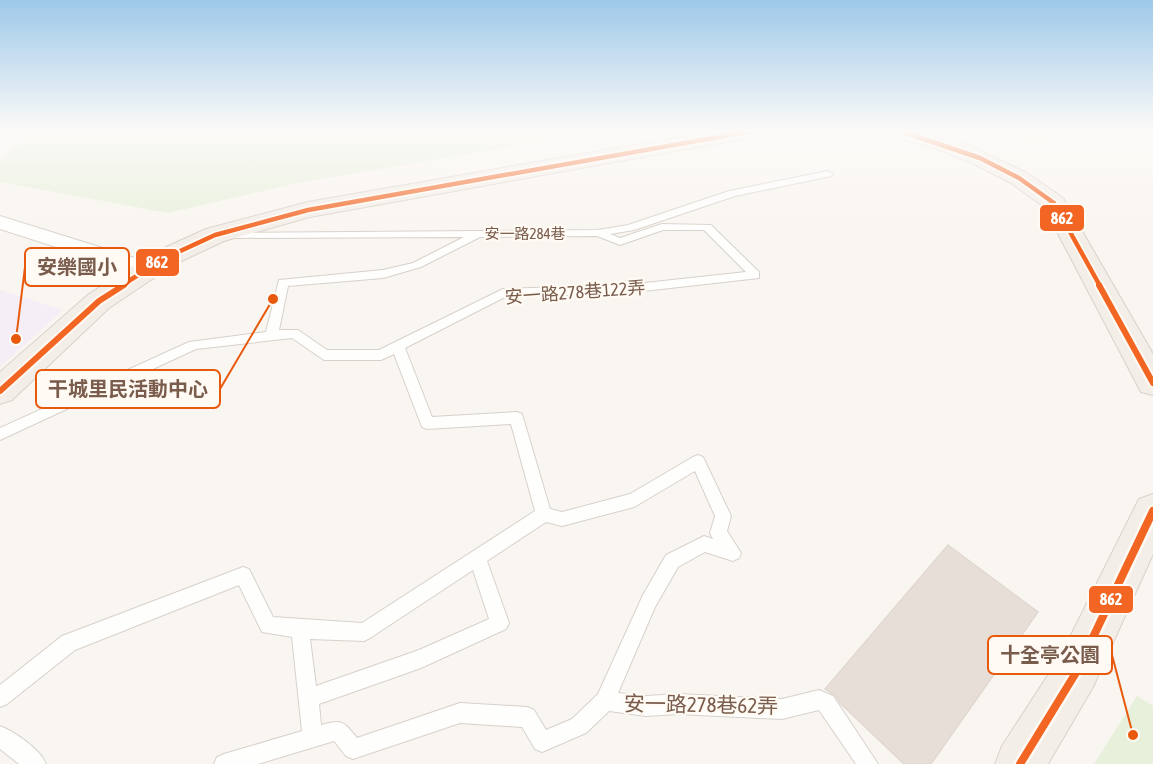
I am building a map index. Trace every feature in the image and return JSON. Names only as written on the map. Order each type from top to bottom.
[{"type":"main road","points":[[0,391],[99,301],[146,269],[190,245],[308,210],[553,167]]},
{"type":"main road","points":[[998,167],[1036,188],[1054,203],[1153,383]]},
{"type":"main road","points":[[1020,764],[1077,672],[1153,511]]},
{"type":"street","points":[[0,222],[146,269]]},
{"type":"lane","name":"安一路284巷","points":[[215,236],[598,233],[630,228],[733,193],[828,174]]},
{"type":"lane","name":"安一路278巷122弄","points":[[0,434],[194,345],[294,333],[324,355],[381,355],[503,293],[626,289],[755,275],[707,228],[662,227],[620,242],[598,233]]},
{"type":"lane","points":[[271,336],[283,283],[382,274],[406,268],[417,265],[479,234]]},
{"type":"lane","points":[[398,346],[427,423],[517,418],[544,514]]},
{"type":"lane","points":[[0,697],[69,643],[243,575],[268,626],[300,630],[364,632],[544,514],[562,519],[634,500],[698,461],[723,516],[718,533],[733,553],[704,544],[672,561],[649,601],[605,701]]},
{"type":"lane","points":[[309,698],[421,659],[500,624],[477,556]]},
{"type":"lane","points":[[300,630],[313,738]]},
{"type":"lane","name":"安一路278巷62弄","points":[[224,764],[338,730],[353,749],[460,713],[527,717],[542,742],[579,726],[605,701],[646,706],[678,704],[782,709],[819,700],[826,703],[868,764]]},
{"type":"lane","points":[[0,736],[36,764]]},
{"type":"shaded area","points":[[0,290],[63,310],[0,367]]},
{"type":"green space","points":[[0,167],[393,167],[297,183],[168,213],[0,182]]},
{"type":"green space","points":[[1137,696],[1153,706],[1153,764],[1094,764]]},
{"type":"building","points":[[948,545],[1038,612],[931,764],[904,764],[840,703],[835,695],[825,689]]},
{"type":"transit line","name":"862","points":[[0,391],[99,301],[163,259],[215,235],[308,210],[552,167]]},
{"type":"transit line","name":"862","points":[[997,167],[1019,178],[1054,203],[1153,383]]},
{"type":"transit line","name":"862","points":[[1020,764],[1077,671],[1153,511]]},
{"type":"place","name":"干城里民活動中心","points":[[273,299]]},
{"type":"place","name":"安樂國小","points":[[16,339]]},
{"type":"place","name":"十全亭公園","points":[[1133,735]]}]
